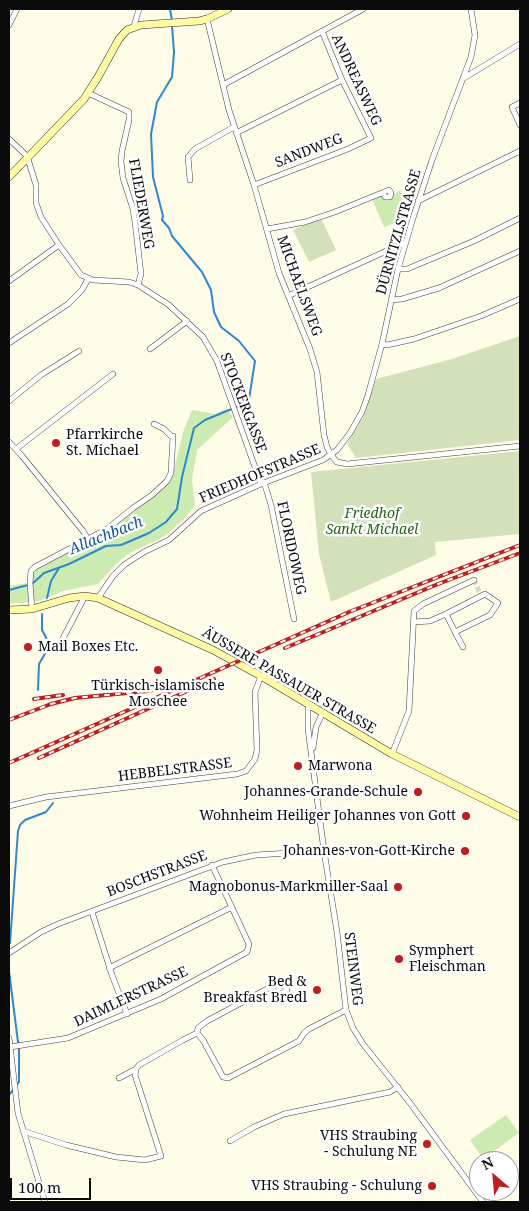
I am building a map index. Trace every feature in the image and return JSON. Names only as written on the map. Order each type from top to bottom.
[{"type":"main road","points":[[9,176],[88,93],[119,39],[127,30],[134,26],[184,23],[208,19],[228,9]]},
{"type":"main road","name":"ÄUSSERE PASSAUER STRASSE","points":[[9,610],[32,609],[69,598],[85,596],[98,598],[213,650],[323,712],[392,754],[520,817]]},
{"type":"street","points":[[9,25],[17,9]]},
{"type":"street","points":[[134,26],[139,9]]},
{"type":"street","points":[[223,85],[364,9]]},
{"type":"street","name":"DÜRNITZLSTRASSE","points":[[331,455],[350,433],[362,412],[382,344],[398,269],[418,201],[474,46],[475,35],[471,9]]},
{"type":"street","name":"MICHAELSWEG","points":[[208,19],[235,130],[254,185],[279,273],[310,349],[317,372],[324,435],[331,455]]},
{"type":"street","name":"ANDREASWEG","points":[[322,31],[342,80],[371,138]]},
{"type":"street","points":[[463,79],[520,44]]},
{"type":"street","points":[[190,180],[188,157],[195,149],[342,80]]},
{"type":"street","name":"FLIEDERWEG","points":[[88,93],[129,112],[130,120],[121,161],[135,222],[141,274],[138,285]]},
{"type":"street","points":[[520,103],[512,107],[520,125]]},
{"type":"street","name":"SANDWEG","points":[[254,185],[371,138]]},
{"type":"street","points":[[9,139],[27,156],[36,185],[38,208],[76,270],[88,279],[82,290],[68,304],[9,343]]},
{"type":"street","points":[[418,201],[520,151]]},
{"type":"street","points":[[266,229],[305,222],[383,193]]},
{"type":"street","points":[[398,269],[408,269],[474,241],[520,218]]},
{"type":"street","points":[[288,296],[406,242]]},
{"type":"street","points":[[9,281],[59,245]]},
{"type":"street","points":[[391,300],[402,300],[439,288],[520,251]]},
{"type":"street","name":"STOCKERGASSE","points":[[88,279],[129,282],[138,285],[169,305],[203,336],[217,361],[263,483]]},
{"type":"street","points":[[382,344],[388,345],[414,339],[481,316],[520,299]]},
{"type":"street","points":[[150,349],[187,321]]},
{"type":"street","points":[[9,400],[37,378],[79,351]]},
{"type":"street","points":[[16,449],[113,374]]},
{"type":"street","points":[[32,609],[30,574],[35,567],[107,529],[152,495],[167,480],[171,473],[173,437],[164,429],[154,424]]},
{"type":"street","points":[[9,442],[88,539]]},
{"type":"street","name":"FRIEDHOFSTRASSE","points":[[98,598],[113,576],[124,565],[144,552],[169,540],[201,511],[263,483],[313,465],[331,455],[337,462],[347,464],[520,446]]},
{"type":"street","name":"FLORIDOWEG","points":[[263,483],[272,505],[294,619]]},
{"type":"street","points":[[392,754],[409,711],[414,611],[474,580]]},
{"type":"street","points":[[414,622],[430,621],[485,594],[498,603],[490,615],[455,632]]},
{"type":"street","points":[[58,648],[85,596]]},
{"type":"street","points":[[446,614],[463,647]]},
{"type":"street","name":"HEBBELSTRASSE","points":[[9,806],[46,797],[228,776],[246,771],[255,758],[255,692],[261,676]]},
{"type":"street","name":"STEINWEG","points":[[310,705],[308,720],[312,756],[346,1010],[362,1044],[398,1087],[483,1202]]},
{"type":"street","name":"STEINWEG","points":[[312,756],[316,726],[323,712]]},
{"type":"street","name":"BOSCHSTRASSE","points":[[9,953],[42,932],[212,865],[244,856],[324,851]]},
{"type":"street","points":[[109,968],[232,907],[212,865]]},
{"type":"street","name":"DAIMLERSTRASSE","points":[[10,1047],[68,1038],[127,1014],[173,992],[247,952],[249,944],[232,907]]},
{"type":"street","points":[[92,912],[109,968],[127,1014]]},
{"type":"street","points":[[119,1078],[136,1069],[147,1060],[197,1033],[198,1028],[207,1020],[271,987]]},
{"type":"street","points":[[197,1033],[226,1079],[299,1041],[309,1028],[346,1010]]},
{"type":"street","points":[[9,1038],[15,1095],[23,1131],[45,1202]]},
{"type":"street","points":[[23,1131],[66,1145],[116,1157],[145,1160],[161,1156],[136,1075],[136,1069]]},
{"type":"street","points":[[230,1142],[254,1126],[284,1114],[390,1092],[398,1087]]},
{"type":"green space","points":[[400,190],[407,200],[414,203],[408,218],[384,227],[372,199],[381,195],[384,200],[391,200]]},
{"type":"green space","points":[[321,218],[336,250],[309,262],[293,230]]},
{"type":"green space","points":[[520,336],[520,440],[356,458],[347,444],[364,416],[376,379],[452,359]]},
{"type":"green space","points":[[227,408],[233,417],[197,450],[192,480],[195,505],[184,519],[165,536],[128,554],[98,584],[63,591],[39,601],[9,603],[9,586],[33,582],[32,575],[36,570],[109,530],[169,482],[173,474],[184,429],[192,410],[216,414]]},
{"type":"green space","name":"Friedhof Sankt Michael","points":[[520,451],[520,534],[435,542],[436,555],[331,602],[319,554],[311,472]]},
{"type":"green space","points":[[506,1115],[519,1133],[494,1151],[478,1151],[470,1140]]},
{"type":"waterway","name":"Allachbach","points":[[170,9],[172,21]]},
{"type":"waterway","name":"Allachbach","points":[[9,590],[32,584],[44,573],[69,564],[106,546],[121,545],[149,533],[166,522],[177,509],[182,477],[194,428],[205,420],[239,406],[249,399],[255,361],[239,341],[221,327],[214,312],[211,290],[202,272],[172,236],[169,228],[162,220],[163,216],[153,177],[151,134],[157,102],[172,77],[174,52],[172,26]]},
{"type":"waterway","points":[[47,598],[51,581],[59,568]]},
{"type":"waterway","points":[[38,690],[39,664],[50,645],[42,630],[42,614]]},
{"type":"waterway","points":[[10,943],[18,831],[20,825],[25,820],[46,812],[53,803]]},
{"type":"waterway","points":[[9,971],[19,1050],[19,1082],[16,1085]]},
{"type":"waterway","points":[[9,1095],[14,1089]]},
{"type":"tunnel","points":[[474,580],[481,596]]},
{"type":"railway","points":[[9,763],[349,612],[520,545]]},
{"type":"railway","points":[[285,648],[438,584],[520,553]]},
{"type":"railway","points":[[39,758],[214,679]]},
{"type":"railway","points":[[9,720],[51,704],[75,698],[148,691],[169,686]]},
{"type":"railway","points":[[34,699],[63,695]]},
{"type":"place","name":"Pfarrkirche St. Michael","points":[[56,443]]},
{"type":"place","name":"Mail Boxes Etc.","points":[[28,647]]},
{"type":"place","name":"Türkisch-islamische Moschee","points":[[158,670]]},
{"type":"place","name":"Marwona","points":[[298,766]]},
{"type":"place","name":"Johannes-Grande-Schule","points":[[418,792]]},
{"type":"place","name":"Wohnheim Heiliger Johannes von Gott","points":[[466,816]]},
{"type":"place","name":"Johannes-von-Gott-Kirche","points":[[465,851]]},
{"type":"place","name":"Magnobonus-Markmiller-Saal","points":[[398,887]]},
{"type":"place","name":"Symphert Fleischman","points":[[399,959]]},
{"type":"place","name":"Bed & Breakfast Bredl","points":[[317,990]]},
{"type":"place","name":"VHS Straubing - Schulung NE","points":[[427,1144]]},
{"type":"place","name":"VHS Straubing - Schulung","points":[[432,1186]]}]
